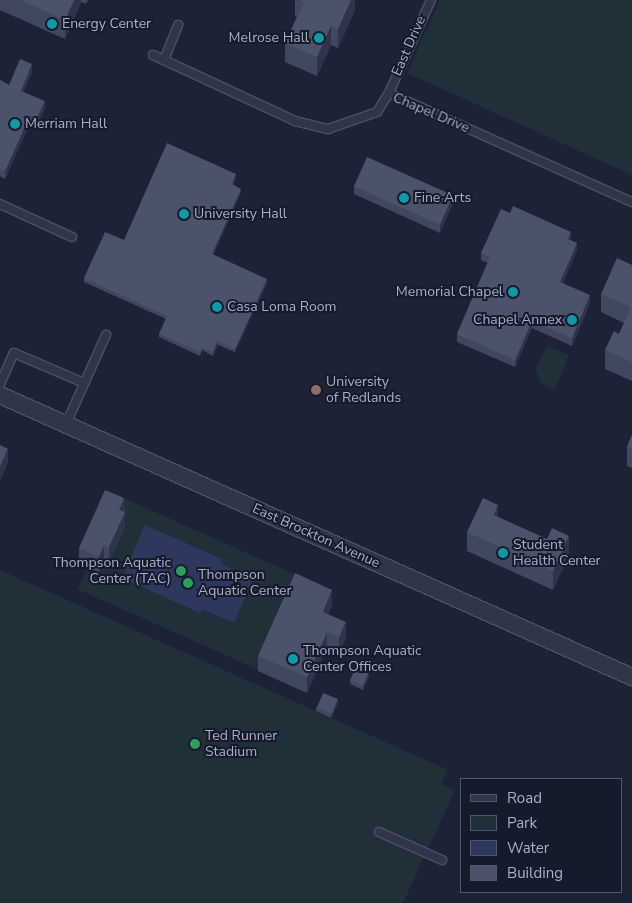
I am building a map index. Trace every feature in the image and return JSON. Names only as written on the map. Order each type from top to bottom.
[{"type":"street","name":"East Brockton Avenue","points":[[0,395],[632,677]]},
{"type":"lane","name":"East Drive","points":[[389,93],[431,0]]},
{"type":"lane","points":[[164,60],[178,25]]},
{"type":"lane","name":"Chapel Drive","points":[[153,55],[316,128],[328,129],[376,112],[389,93],[632,202]]},
{"type":"lane","points":[[0,204],[72,237]]},
{"type":"lane","points":[[66,424],[106,336]]},
{"type":"lane","points":[[0,384],[14,353],[84,383]]},
{"type":"lane","points":[[379,832],[442,860]]},
{"type":"green space","points":[[440,0],[632,0],[632,175],[407,73]]},
{"type":"green space","points":[[548,346],[569,355],[555,390],[541,384],[535,368]]},
{"type":"green space","name":"Thompson Aquatic Center","points":[[119,496],[301,577],[259,670],[78,589]]},
{"type":"green space","name":"Ted Runner Stadium","points":[[0,570],[448,770],[441,784],[455,790],[403,903],[0,903]]},
{"type":"water","name":"Thompson Aquatic Center (TAC)","points":[[145,525],[222,559],[221,564],[253,579],[234,623],[202,609],[200,613],[122,578]]},
{"type":"building","points":[[21,0],[74,0],[65,20]]},
{"type":"building","name":"Melrose Hall","points":[[300,0],[351,0],[338,29],[331,26],[317,57],[285,43],[304,2]]},
{"type":"building","name":"Merriam Hall","points":[[20,59],[32,64],[21,91],[45,101],[37,118],[30,115],[5,171],[0,169],[0,80],[9,85]]},
{"type":"building","name":"University Hall","points":[[167,143],[236,174],[232,184],[241,189],[212,254],[267,279],[235,349],[218,341],[213,352],[202,347],[200,352],[159,334],[167,316],[84,278],[105,232],[124,240]]},
{"type":"building","name":"Fine Arts","points":[[367,157],[453,195],[440,224],[354,186]]},
{"type":"building","name":"Memorial Chapel","points":[[513,206],[571,232],[568,239],[577,243],[560,282],[590,295],[572,338],[532,321],[515,360],[457,334],[490,257],[481,253],[501,209],[510,213]]},
{"type":"building","points":[[617,258],[632,265],[632,362],[605,350],[614,331],[619,334],[631,307],[601,294]]},
{"type":"building","points":[[632,435],[632,449],[627,447]]},
{"type":"building","points":[[0,445],[8,449],[0,467]]},
{"type":"building","points":[[105,490],[124,498],[119,510],[125,512],[109,547],[104,545],[99,557],[79,548]]},
{"type":"building","points":[[483,498],[498,505],[494,515],[547,539],[552,528],[569,536],[553,571],[467,532]]},
{"type":"building","points":[[295,573],[332,590],[323,612],[346,622],[339,637],[327,632],[307,677],[258,656]]},
{"type":"building","points":[[356,667],[369,673],[363,686],[350,680]]},
{"type":"building","points":[[323,693],[338,699],[332,714],[317,708]]},
{"type":"place","name":"Energy Center","points":[[52,24]]},
{"type":"place","name":"Melrose Hall","points":[[319,38]]},
{"type":"place","name":"Merriam Hall","points":[[15,124]]},
{"type":"place","name":"Fine Arts","points":[[404,198]]},
{"type":"place","name":"University Hall","points":[[184,214]]},
{"type":"place","name":"Memorial Chapel","points":[[513,292]]},
{"type":"place","name":"Casa Loma Room","points":[[217,307]]},
{"type":"place","name":"Chapel Annex","points":[[572,320]]},
{"type":"place","name":"University of Redlands","points":[[316,390]]},
{"type":"place","name":"Student Health Center","points":[[503,553]]},
{"type":"place","name":"Thompson Aquatic Center (TAC)","points":[[181,571]]},
{"type":"place","name":"Thompson Aquatic Center","points":[[188,583]]},
{"type":"place","name":"Thompson Aquatic Center Offices","points":[[293,659]]},
{"type":"place","name":"Ted Runner Stadium","points":[[195,744]]}]
